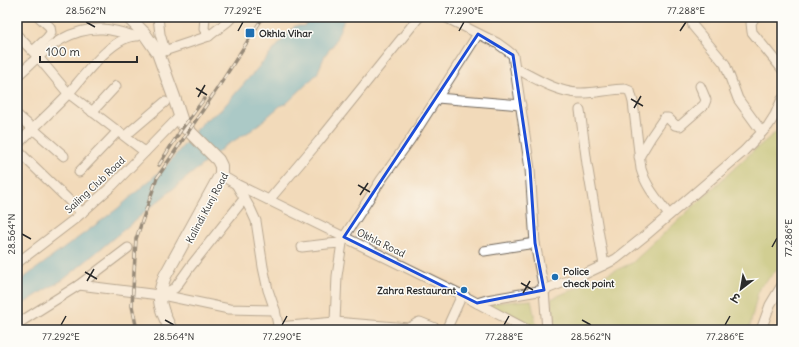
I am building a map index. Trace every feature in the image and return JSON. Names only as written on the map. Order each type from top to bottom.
[{"type":"main road","points":[[128,17],[162,52]]},
{"type":"main road","points":[[135,17],[150,32],[162,52],[173,85],[184,113],[190,122],[192,130]]},
{"type":"main road","points":[[173,85],[183,125],[192,130],[221,158]]},
{"type":"main road","name":"Kalindi Kunj Road","points":[[165,294],[165,276],[221,174],[221,158],[226,160],[228,168],[227,173],[173,271],[167,286],[165,294],[161,306],[171,330]]},
{"type":"main road","points":[[165,294],[178,330]]},
{"type":"street","points":[[17,76],[51,33],[50,27],[39,17]]},
{"type":"street","points":[[158,17],[162,52],[209,36],[232,17]]},
{"type":"street","points":[[205,17],[204,29],[209,36]]},
{"type":"street","points":[[269,200],[319,141],[419,17]]},
{"type":"street","points":[[445,17],[497,44],[511,53],[514,58],[530,169],[535,243],[544,290],[547,330]]},
{"type":"street","points":[[690,17],[693,26],[725,64],[738,99],[762,132]]},
{"type":"street","points":[[755,17],[751,23],[752,32],[782,69]]},
{"type":"street","points":[[17,145],[68,93],[103,54],[118,43],[136,36],[102,29],[72,33],[35,54]]},
{"type":"street","points":[[335,322],[337,276],[343,240],[381,180],[410,140],[478,34]]},
{"type":"street","points":[[17,35],[68,93],[146,152]]},
{"type":"street","points":[[515,68],[544,84],[576,93],[625,89],[630,91],[633,102],[641,169],[646,184],[669,215]]},
{"type":"street","points":[[92,112],[116,86]]},
{"type":"street","points":[[639,157],[664,118],[668,118],[675,125],[680,126],[704,105],[706,100],[700,86]]},
{"type":"street","points":[[437,98],[521,105]]},
{"type":"street","points":[[477,303],[544,290],[616,259],[742,152],[768,126],[782,99]]},
{"type":"street","points":[[79,172],[122,134],[165,102]]},
{"type":"street","points":[[580,110],[587,164],[604,265]]},
{"type":"street","points":[[17,115],[64,156]]},
{"type":"street","name":"Sailing Club Road","points":[[17,263],[82,213],[112,186],[180,116]]},
{"type":"street","points":[[17,150],[82,213]]},
{"type":"street","name":"Okhla Road","points":[[224,177],[343,240],[462,295],[528,330]]},
{"type":"street","points":[[236,184],[256,222],[263,267],[279,328],[335,322],[408,328],[420,322],[440,330]]},
{"type":"street","points":[[165,294],[175,288],[190,266],[244,199]]},
{"type":"street","points":[[302,247],[343,240]]},
{"type":"street","points":[[484,251],[535,243]]},
{"type":"street","points":[[17,324],[79,285],[128,248]]},
{"type":"street","points":[[79,285],[146,294],[165,294],[229,309],[275,310]]},
{"type":"street","points":[[761,330],[770,305],[782,285]]},
{"type":"street","points":[[446,330],[462,295]]},
{"type":"highlighted area","points":[[478,34],[513,55],[530,169],[535,243],[544,290],[477,303],[344,237]]},
{"type":"green space","points":[[782,127],[782,265],[759,288],[749,330],[556,330],[551,299],[632,263],[753,151]]},
{"type":"green space","points":[[531,300],[537,329],[492,310],[491,303]]},
{"type":"water","points":[[312,17],[345,17],[334,44],[325,55],[317,74],[286,104],[280,106],[252,130],[225,146],[63,280],[17,308],[17,283],[117,209],[166,166],[205,120],[220,111],[291,30],[295,26],[304,26]]},
{"type":"railway","points":[[137,330],[132,306],[136,239],[157,178],[263,17]]},
{"type":"railway","points":[[159,165],[181,130],[204,99]]},
{"type":"place","name":"Okhla Vihar","points":[[250,33]]},
{"type":"place","name":"Police check point","points":[[555,277]]},
{"type":"place","name":"Zahra Restaurant","points":[[464,290]]}]
